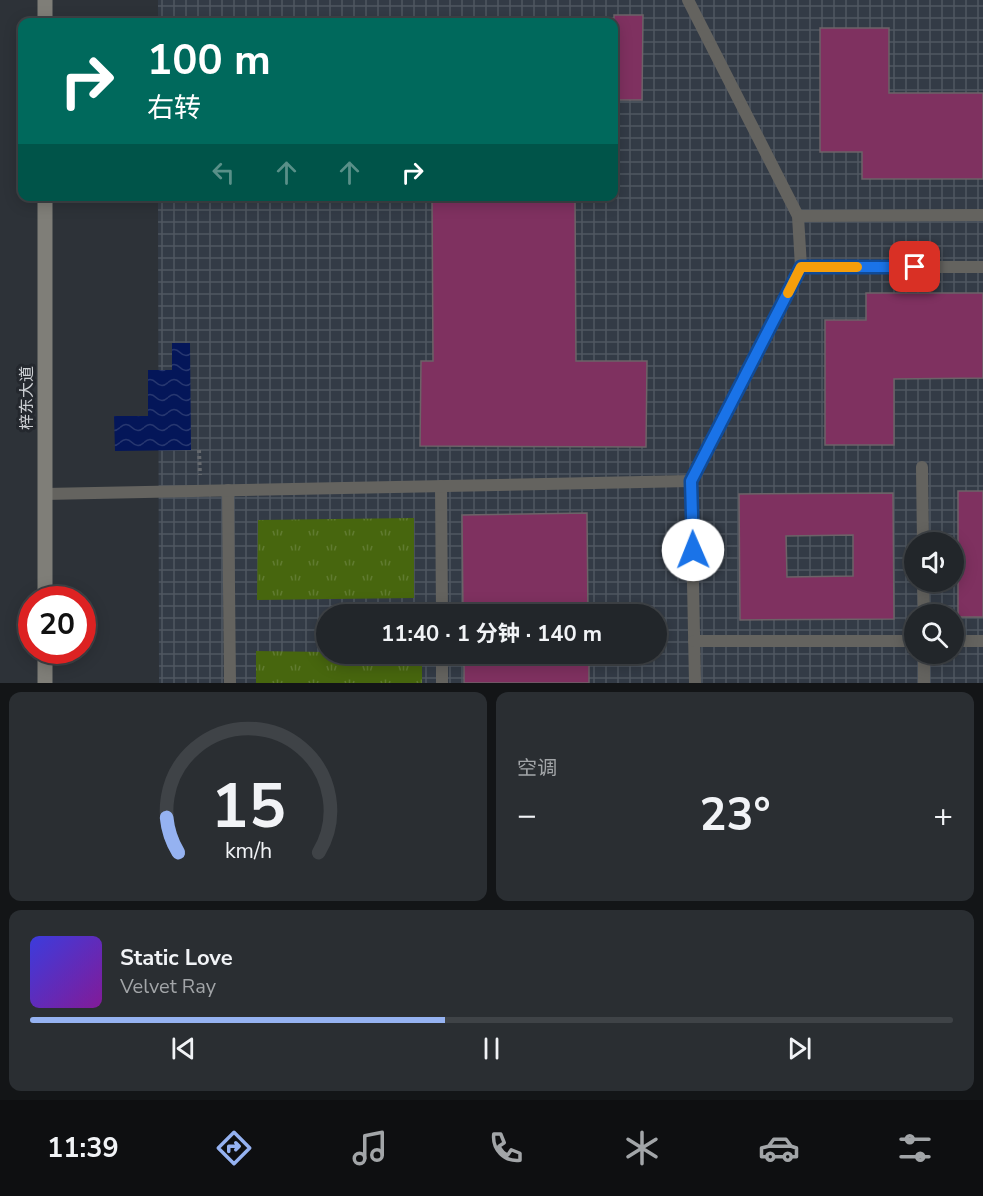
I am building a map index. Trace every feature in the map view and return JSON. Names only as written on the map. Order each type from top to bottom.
[{"type":"main road","points":[[45,0],[45,18]]},
{"type":"main road","name":"梓东大道","points":[[45,201],[45,586]]},
{"type":"main road","points":[[45,664],[45,683]]},
{"type":"lane","points":[[688,0],[798,216],[801,267],[691,481],[695,683]]},
{"type":"lane","points":[[798,216],[983,215]]},
{"type":"lane","points":[[801,267],[983,267]]},
{"type":"lane","points":[[922,467],[923,532]]},
{"type":"lane","points":[[45,494],[691,481]]},
{"type":"lane","points":[[441,486],[442,604]]},
{"type":"lane","points":[[228,490],[230,683]]},
{"type":"lane","points":[[694,641],[904,641]]},
{"type":"lane","points":[[964,641],[983,641]]},
{"type":"lane","points":[[442,664],[442,683]]},
{"type":"lane","points":[[924,664],[924,683]]},
{"type":"path","points":[[200,450],[200,490]]},
{"type":"shaded area","points":[[158,0],[983,0],[983,683],[159,683],[158,201],[618,201],[618,18],[158,18]]},
{"type":"green space","points":[[414,518],[414,598],[257,600],[258,520]]},
{"type":"green space","points":[[256,651],[316,652],[316,664],[422,664],[422,683],[256,683]]},
{"type":"water","points":[[172,343],[190,343],[191,450],[115,451],[114,416],[148,416],[148,370],[172,370]]},
{"type":"building","points":[[614,15],[643,15],[642,100],[618,100],[618,18],[614,18]]},
{"type":"building","points":[[820,28],[889,28],[889,93],[983,93],[983,179],[862,179],[862,152],[820,152]]},
{"type":"building","points":[[432,201],[575,201],[576,361],[647,361],[646,447],[420,446],[421,361],[433,361]]},
{"type":"building","points":[[866,293],[983,293],[983,378],[894,379],[894,445],[825,445],[825,320],[866,320]]},
{"type":"building","points":[[958,491],[983,491],[983,617],[964,617],[964,604],[958,604],[958,592],[964,592],[964,532],[958,532]]},
{"type":"building","points":[[893,493],[894,619],[740,620],[739,494]],"holes":[[[853,535],[853,576],[787,577],[786,536]]]},
{"type":"building","points":[[587,513],[588,604],[463,604],[462,515]]},
{"type":"building","points":[[464,664],[589,664],[589,683],[464,683]]},
{"type":"slow traffic","points":[[788,293],[801,267],[857,267]]},
{"type":"route","points":[[693,550],[691,481],[801,267],[915,267]]}]
